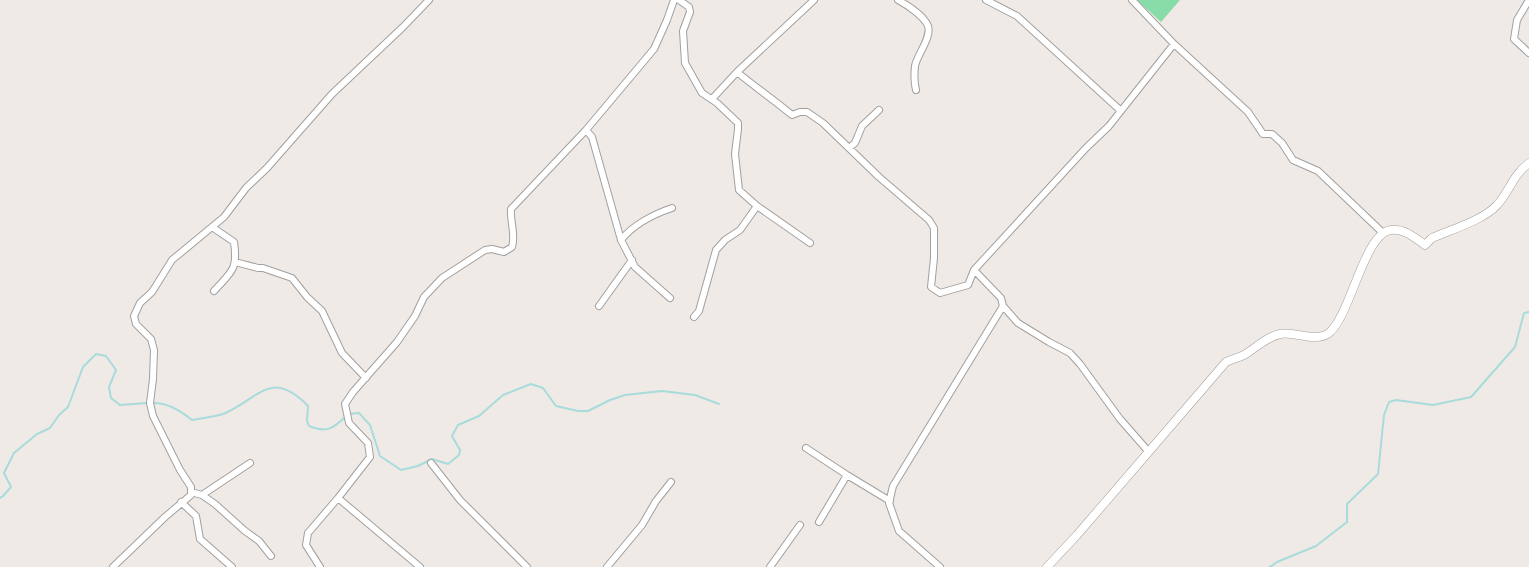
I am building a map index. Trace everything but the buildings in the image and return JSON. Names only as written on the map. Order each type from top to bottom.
[{"type":"street","points":[[113,567],[181,502],[191,495],[191,487],[180,470],[153,416],[150,403],[154,350],[151,339],[136,324],[134,316],[140,303],[152,292],[172,260],[224,217],[246,188],[267,168],[332,94],[404,27],[429,0]]},
{"type":"street","points":[[320,567],[306,545],[308,533],[370,457],[368,443],[349,423],[345,404],[353,392],[397,342],[415,316],[424,297],[442,278],[485,250],[504,252],[512,247],[515,237],[511,209],[586,130],[654,49],[674,0]]},
{"type":"street","points":[[680,0],[689,7],[690,12],[683,31],[685,63],[702,92],[738,123],[735,154],[740,190],[757,206],[810,243]]},
{"type":"street","points":[[712,99],[737,72],[814,0]]},
{"type":"street","points":[[898,0],[914,9],[928,25],[928,34],[915,65],[914,81],[916,90]]},
{"type":"street","points":[[986,0],[1017,16],[1120,111]]},
{"type":"street","points":[[1132,0],[1174,44],[1248,112],[1263,134],[1272,134],[1282,142],[1293,160],[1318,171],[1383,232]]},
{"type":"street","points":[[1529,0],[1517,20],[1514,39],[1529,54]]},
{"type":"street","points":[[737,72],[792,115],[807,112],[823,123],[896,192],[929,220],[934,228],[934,258],[931,287],[940,293],[968,285],[974,270],[1086,148],[1109,126],[1174,44]]},
{"type":"street","points":[[848,148],[855,143],[862,126],[879,110]]},
{"type":"street","points":[[586,130],[592,137],[621,240],[635,267],[670,298]]},
{"type":"street","points":[[1047,567],[1077,535],[1226,362],[1244,355],[1261,342],[1280,334],[1318,336],[1328,333],[1336,324],[1348,301],[1369,252],[1383,232],[1399,231],[1408,234],[1425,245],[1432,238],[1486,215],[1498,205],[1519,170],[1529,162]]},
{"type":"street","points":[[694,317],[699,311],[716,250],[724,240],[740,230],[757,206]]},
{"type":"street","points":[[621,240],[626,234],[656,214],[672,208]]},
{"type":"street","points":[[212,227],[234,242],[236,257],[233,270],[214,291]]},
{"type":"street","points":[[599,306],[632,260]]},
{"type":"street","points":[[235,262],[263,268],[292,278],[307,297],[322,311],[342,353],[366,378]]},
{"type":"street","points":[[974,270],[1001,298],[1003,306],[1018,323],[1070,353],[1120,419],[1148,451]]},
{"type":"street","points":[[940,567],[899,531],[890,503],[893,486],[1003,306]]},
{"type":"street","points":[[806,448],[890,501]]},
{"type":"street","points":[[202,495],[250,463]]},
{"type":"street","points":[[431,463],[460,500],[528,567]]},
{"type":"street","points":[[819,522],[847,475]]},
{"type":"street","points":[[607,567],[642,525],[656,501],[671,482]]},
{"type":"street","points":[[191,492],[202,495],[216,504],[259,542],[271,556]]},
{"type":"street","points":[[338,498],[420,567]]},
{"type":"street","points":[[181,502],[196,516],[200,539],[232,567]]},
{"type":"street","points":[[770,567],[800,525]]},
{"type":"green space","points":[[1137,0],[1180,0],[1161,22]]},
{"type":"waterway","points":[[1270,567],[1277,562],[1316,546],[1347,522],[1347,504],[1378,474],[1384,415],[1389,402],[1396,400],[1433,405],[1471,397],[1515,347],[1524,313],[1529,312]]},
{"type":"waterway","points":[[0,498],[11,487],[4,473],[14,453],[37,434],[50,428],[59,415],[68,407],[83,367],[96,354],[106,356],[116,370],[109,387],[111,398],[120,405],[147,403]]},
{"type":"waterway","points":[[349,414],[359,413],[370,425],[380,456],[401,470],[418,466],[432,459],[448,464],[459,455],[460,450],[452,436],[458,425],[479,416],[503,395],[531,384],[543,388],[556,406],[578,411],[588,411],[625,395],[662,391],[695,395],[719,404]]},
{"type":"waterway","points":[[152,403],[163,404],[173,408],[192,420],[223,414],[264,390],[274,388],[284,389],[308,406],[307,421],[309,426],[329,429],[345,417]]}]
